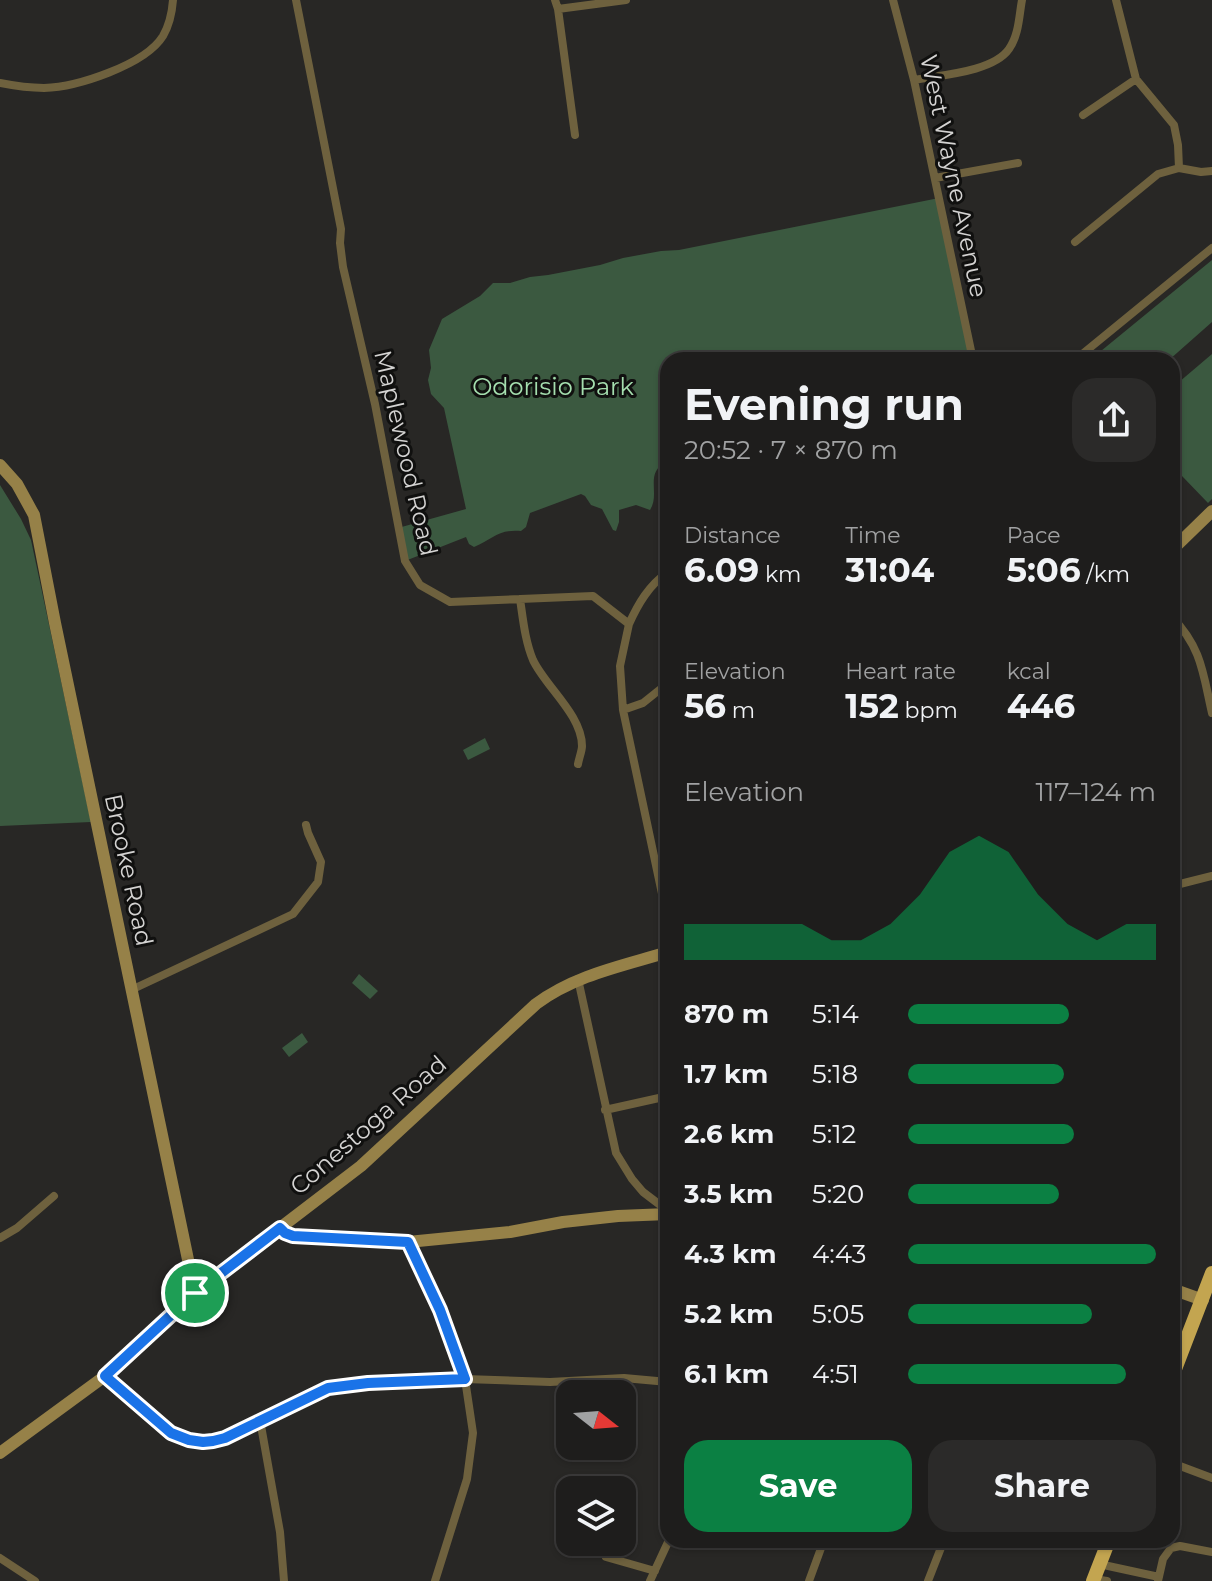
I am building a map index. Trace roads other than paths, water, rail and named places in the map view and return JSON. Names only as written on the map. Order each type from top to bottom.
[{"type":"highway","points":[[1180,1357],[1212,1273]]},
{"type":"highway","points":[[1098,1576],[1107,1548]]},
{"type":"main road","name":"Brooke Road","points":[[0,465],[17,484],[34,515],[195,1293]]},
{"type":"main road","points":[[1180,542],[1212,511]]},
{"type":"main road","name":"Conestoga Road","points":[[0,1453],[105,1376],[195,1293],[361,1166],[536,1004],[578,979],[660,954]]},
{"type":"main road","points":[[280,1228],[293,1236],[408,1242],[660,1213]]},
{"type":"main road","points":[[1180,1292],[1203,1300]]},
{"type":"street","points":[[0,83],[46,88],[67,85],[126,66],[161,39],[170,21],[173,0]]},
{"type":"street","name":"Maplewood Road","points":[[296,0],[341,229],[343,267],[375,404],[405,561],[420,585],[450,602],[593,596],[629,624]]},
{"type":"street","points":[[575,135],[557,5],[626,0]]},
{"type":"street","name":"West Wayne Avenue","points":[[893,0],[914,80],[971,352]]},
{"type":"street","points":[[914,80],[982,67],[1008,51],[1016,36],[1022,0]]},
{"type":"street","points":[[1116,0],[1136,79],[1174,125],[1179,168]]},
{"type":"street","points":[[1083,115],[1136,79]]},
{"type":"street","points":[[935,178],[1018,163]]},
{"type":"street","points":[[1075,242],[1158,174],[1179,168],[1212,171]]},
{"type":"street","points":[[1085,352],[1212,248]]},
{"type":"street","points":[[660,578],[639,601],[629,624],[619,676],[623,710],[660,884]]},
{"type":"street","points":[[520,599],[532,658],[571,714],[578,730],[583,746],[578,764]]},
{"type":"street","points":[[1180,626],[1197,651],[1212,713]]},
{"type":"street","points":[[623,710],[643,703],[660,689]]},
{"type":"street","points":[[131,990],[293,914],[318,882],[321,862],[306,825]]},
{"type":"street","points":[[1180,884],[1212,876]]},
{"type":"street","points":[[578,979],[616,1153],[643,1192],[660,1206]]},
{"type":"street","points":[[605,1110],[660,1098]]},
{"type":"street","points":[[0,1238],[17,1228],[54,1196]]},
{"type":"street","points":[[408,1242],[440,1310],[465,1379],[473,1433],[467,1479],[435,1581]]},
{"type":"street","points":[[105,1376],[171,1433],[203,1442],[225,1438],[328,1388],[465,1379],[550,1382],[624,1378],[660,1381]]},
{"type":"street","points":[[260,1420],[280,1532],[284,1581]]},
{"type":"street","points":[[1180,1466],[1212,1478]]},
{"type":"street","points":[[1180,1546],[1212,1552]]},
{"type":"street","points":[[650,1581],[665,1548]]},
{"type":"street","points":[[809,1581],[821,1548]]},
{"type":"street","points":[[928,1581],[941,1548]]},
{"type":"street","points":[[1098,1576],[1158,1579],[1165,1554],[1172,1548]]},
{"type":"street","points":[[606,1557],[655,1571]]},
{"type":"street","points":[[0,1558],[35,1581]]},
{"type":"park label","name":"Odorisio Park","points":[[553,386]]}]
